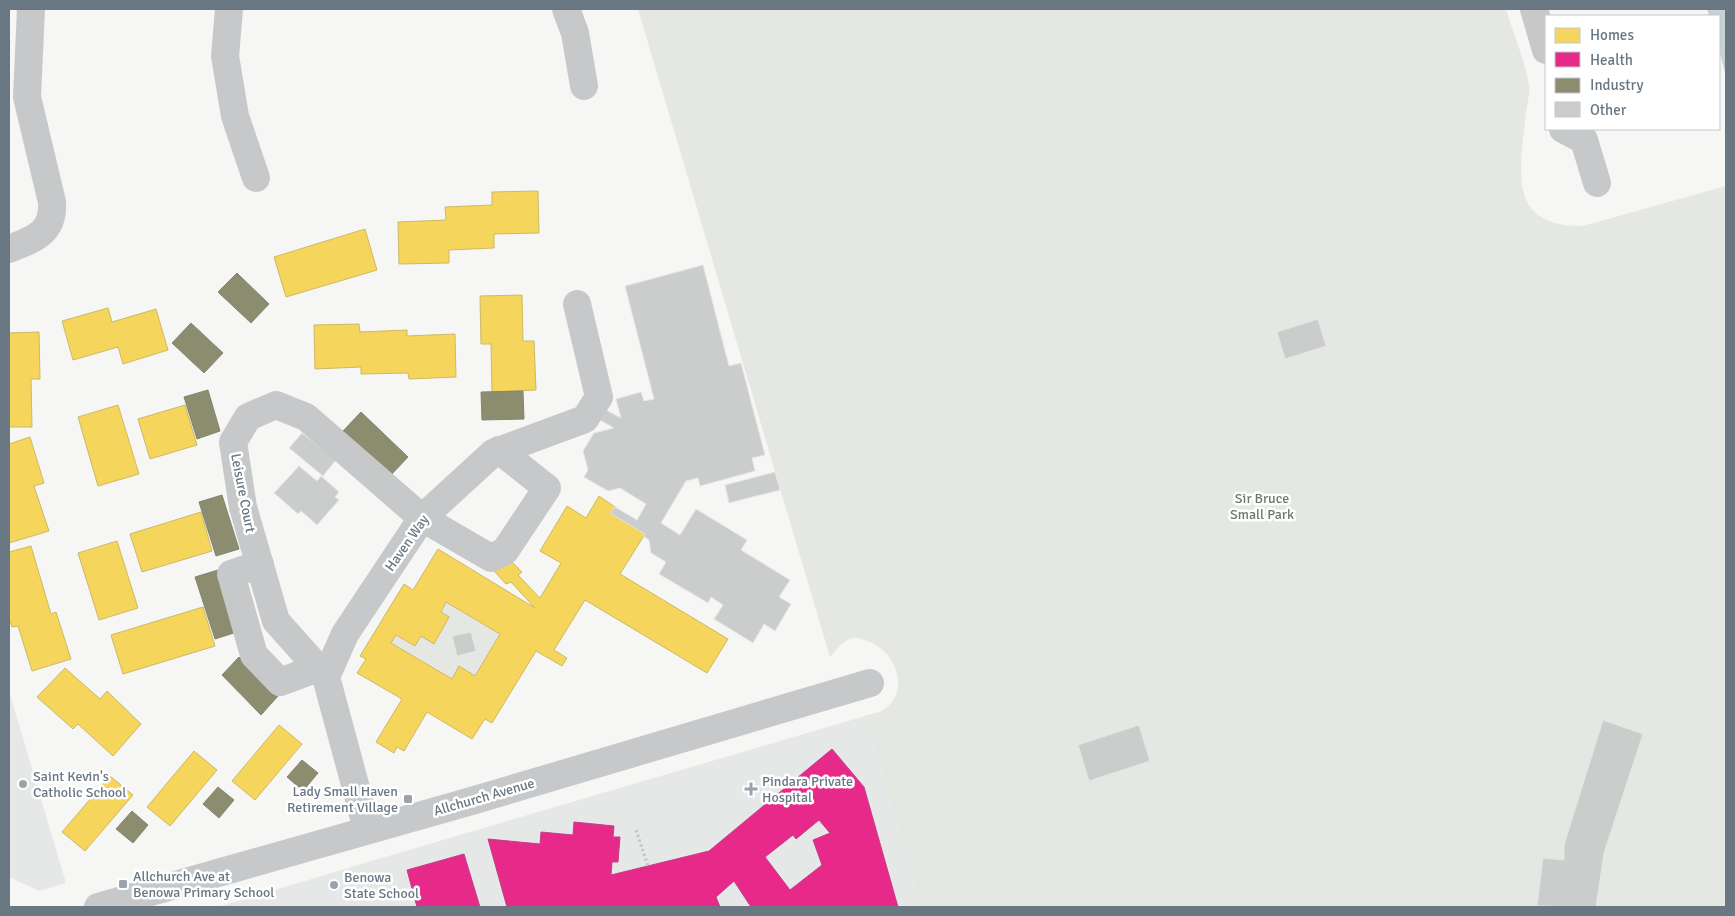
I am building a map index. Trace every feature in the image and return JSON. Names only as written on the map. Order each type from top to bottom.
[{"type":"street","points":[[9,249],[43,232],[53,216],[52,202],[28,97],[31,9]]},
{"type":"street","points":[[229,9],[225,56],[235,116],[256,178]]},
{"type":"street","points":[[566,9],[575,33],[584,86]]},
{"type":"street","points":[[1534,9],[1545,47]]},
{"type":"street","points":[[1565,130],[1584,140],[1598,183]]},
{"type":"street","name":"Haven Way","points":[[322,672],[422,518],[493,452],[585,420],[599,397],[577,304]]},
{"type":"street","name":"Leisure Court","points":[[322,672],[276,621],[243,507],[234,442],[248,417],[276,405],[306,418],[422,518],[491,558],[505,551],[547,488],[499,450]]},
{"type":"street","points":[[260,564],[231,574],[254,655],[280,682],[322,672],[367,829]]},
{"type":"street","name":"Allchurch Avenue","points":[[98,907],[367,829],[468,802],[870,683]]},
{"type":"path","points":[[636,830],[648,866]]},
{"type":"shaded area","points":[[1707,9],[1726,9],[1726,76],[1720,54],[1720,15],[1709,15]]},
{"type":"shaded area","name":"Saint Kevin's Catholic School","points":[[9,691],[66,883],[39,891],[9,877]]},
{"type":"shaded area","name":"Pindara Private Hospital","points":[[865,716],[921,907],[218,907],[368,862]]},
{"type":"green space","name":"Sir Bruce Small Park","points":[[638,9],[1506,9],[1522,57],[1529,86],[1522,153],[1521,173],[1523,190],[1529,205],[1540,216],[1558,224],[1583,226],[1726,186],[1726,907],[921,907],[865,716],[883,710],[892,702],[897,693],[896,671],[892,661],[885,652],[875,645],[857,638],[846,641],[830,657]]},
{"type":"green space","points":[[446,602],[500,634],[475,676],[459,667],[452,679],[391,643],[396,635],[415,646],[421,636],[434,643],[449,617],[441,612]]},
{"type":"building: Homes","points":[[538,191],[539,233],[494,234],[494,248],[449,250],[449,263],[399,264],[398,222],[446,220],[445,207],[492,205],[492,192]]},
{"type":"building: Homes","points":[[365,229],[377,270],[286,297],[274,257]]},
{"type":"building: Homes","points":[[522,295],[523,341],[534,341],[536,390],[492,392],[491,344],[481,344],[480,296]]},
{"type":"building: Homes","points":[[108,308],[112,322],[156,309],[168,350],[123,364],[118,347],[73,360],[62,321]]},
{"type":"building: Homes","points":[[359,324],[360,332],[407,330],[407,336],[455,334],[456,377],[409,379],[408,373],[361,374],[361,367],[315,369],[314,325]]},
{"type":"building: Homes","points":[[39,332],[40,379],[31,379],[32,427],[9,427],[9,333]]},
{"type":"building: Homes","points":[[118,405],[139,474],[98,486],[78,417]]},
{"type":"building: Homes","points":[[185,405],[197,445],[150,459],[138,419]]},
{"type":"building: Homes","points":[[30,437],[44,483],[34,486],[49,531],[9,543],[9,444]]},
{"type":"building: Homes","points":[[599,496],[615,507],[610,513],[645,534],[620,574],[728,639],[707,673],[585,600],[554,650],[567,658],[562,666],[536,651],[492,723],[485,719],[472,739],[427,712],[404,751],[397,747],[394,753],[376,742],[402,699],[357,673],[366,659],[360,656],[404,584],[413,590],[438,549],[535,608],[511,582],[506,584],[494,571],[508,558],[522,572],[518,575],[540,598],[561,563],[540,551],[567,506],[586,518]],"holes":[[[446,602],[500,634],[475,676],[459,666],[452,679],[391,643],[396,635],[415,646],[421,636],[434,644],[449,617],[441,612]]]},
{"type":"building: Homes","points":[[201,512],[212,551],[142,572],[130,534]]},
{"type":"building: Homes","points":[[117,541],[138,608],[99,620],[78,553]]},
{"type":"building: Homes","points":[[31,546],[51,614],[56,612],[71,659],[32,671],[18,626],[12,627],[9,618],[9,552]]},
{"type":"building: Homes","points":[[203,607],[215,646],[123,674],[111,635]]},
{"type":"building: Homes","points":[[65,668],[100,699],[107,691],[141,724],[113,756],[78,724],[73,729],[37,697]]},
{"type":"building: Homes","points":[[279,725],[302,744],[255,800],[232,781]]},
{"type":"building: Homes","points":[[194,751],[217,770],[170,826],[147,807]]},
{"type":"building: Homes","points":[[110,776],[133,795],[85,851],[62,832]]},
{"type":"building: Health","points":[[832,749],[864,787],[898,907],[751,907],[734,881],[716,897],[720,907],[507,907],[488,839],[540,844],[541,832],[573,835],[574,822],[614,826],[613,837],[620,837],[618,862],[612,862],[611,875],[709,851]],"holes":[[[819,820],[830,833],[813,840],[822,865],[790,890],[765,857],[793,835],[796,839]]]},
{"type":"building: Health","points":[[464,854],[480,907],[417,907],[407,870]]},
{"type":"building: Industry","points":[[237,273],[269,304],[251,323],[218,292]]},
{"type":"building: Industry","points":[[191,323],[223,353],[204,373],[172,343]]},
{"type":"building: Industry","points":[[208,390],[220,431],[197,439],[184,397]]},
{"type":"building: Industry","points":[[523,391],[524,419],[482,420],[481,392]]},
{"type":"building: Industry","points":[[361,412],[408,457],[390,476],[343,431]]},
{"type":"building: Industry","points":[[222,495],[239,549],[216,556],[199,502]]},
{"type":"building: Industry","points":[[218,570],[237,632],[215,639],[195,577]]},
{"type":"building: Industry","points":[[239,657],[278,696],[261,715],[222,675]]},
{"type":"building: Industry","points":[[302,760],[318,773],[303,791],[287,777]]},
{"type":"building: Industry","points":[[218,787],[234,800],[219,818],[203,804]]},
{"type":"building: Industry","points":[[132,811],[148,825],[133,843],[116,829]]},
{"type":"building: Other","points":[[703,265],[729,366],[741,363],[765,455],[752,458],[755,471],[700,486],[698,478],[686,481],[661,523],[680,535],[696,509],[747,540],[741,550],[790,580],[779,597],[791,604],[775,631],[764,624],[753,643],[714,619],[723,605],[711,597],[708,603],[659,574],[666,562],[651,553],[649,540],[643,536],[645,534],[610,513],[615,507],[637,520],[646,504],[620,488],[608,491],[584,477],[588,470],[583,451],[594,433],[614,428],[600,420],[606,410],[621,418],[616,399],[641,392],[644,401],[654,399],[625,286]]},
{"type":"building: Other","points":[[1318,319],[1326,346],[1285,359],[1277,332]]},
{"type":"building: Other","points":[[302,433],[336,460],[323,476],[289,448]]},
{"type":"building: Other","points":[[299,466],[317,481],[321,476],[339,492],[335,497],[339,500],[317,525],[301,511],[298,514],[274,493]]},
{"type":"building: Other","points":[[775,472],[780,490],[729,503],[725,485]]},
{"type":"building: Other","points":[[471,632],[476,651],[457,656],[452,636]]},
{"type":"building: Other","points":[[1603,720],[1643,734],[1604,853],[1596,907],[1537,906],[1543,858],[1564,860],[1564,845]]},
{"type":"building: Other","points":[[1139,725],[1150,761],[1089,781],[1078,745]]},
{"type":"place","name":"Saint Kevin's Catholic School","points":[[23,784]]},
{"type":"place","name":"Pindara Private Hospital","points":[[751,789]]},
{"type":"place","name":"Lady Small Haven Retirement Village","points":[[408,799]]},
{"type":"place","name":"Allchurch Ave at Benowa Primary School","points":[[123,884]]},
{"type":"place","name":"Benowa State School","points":[[334,885]]}]
